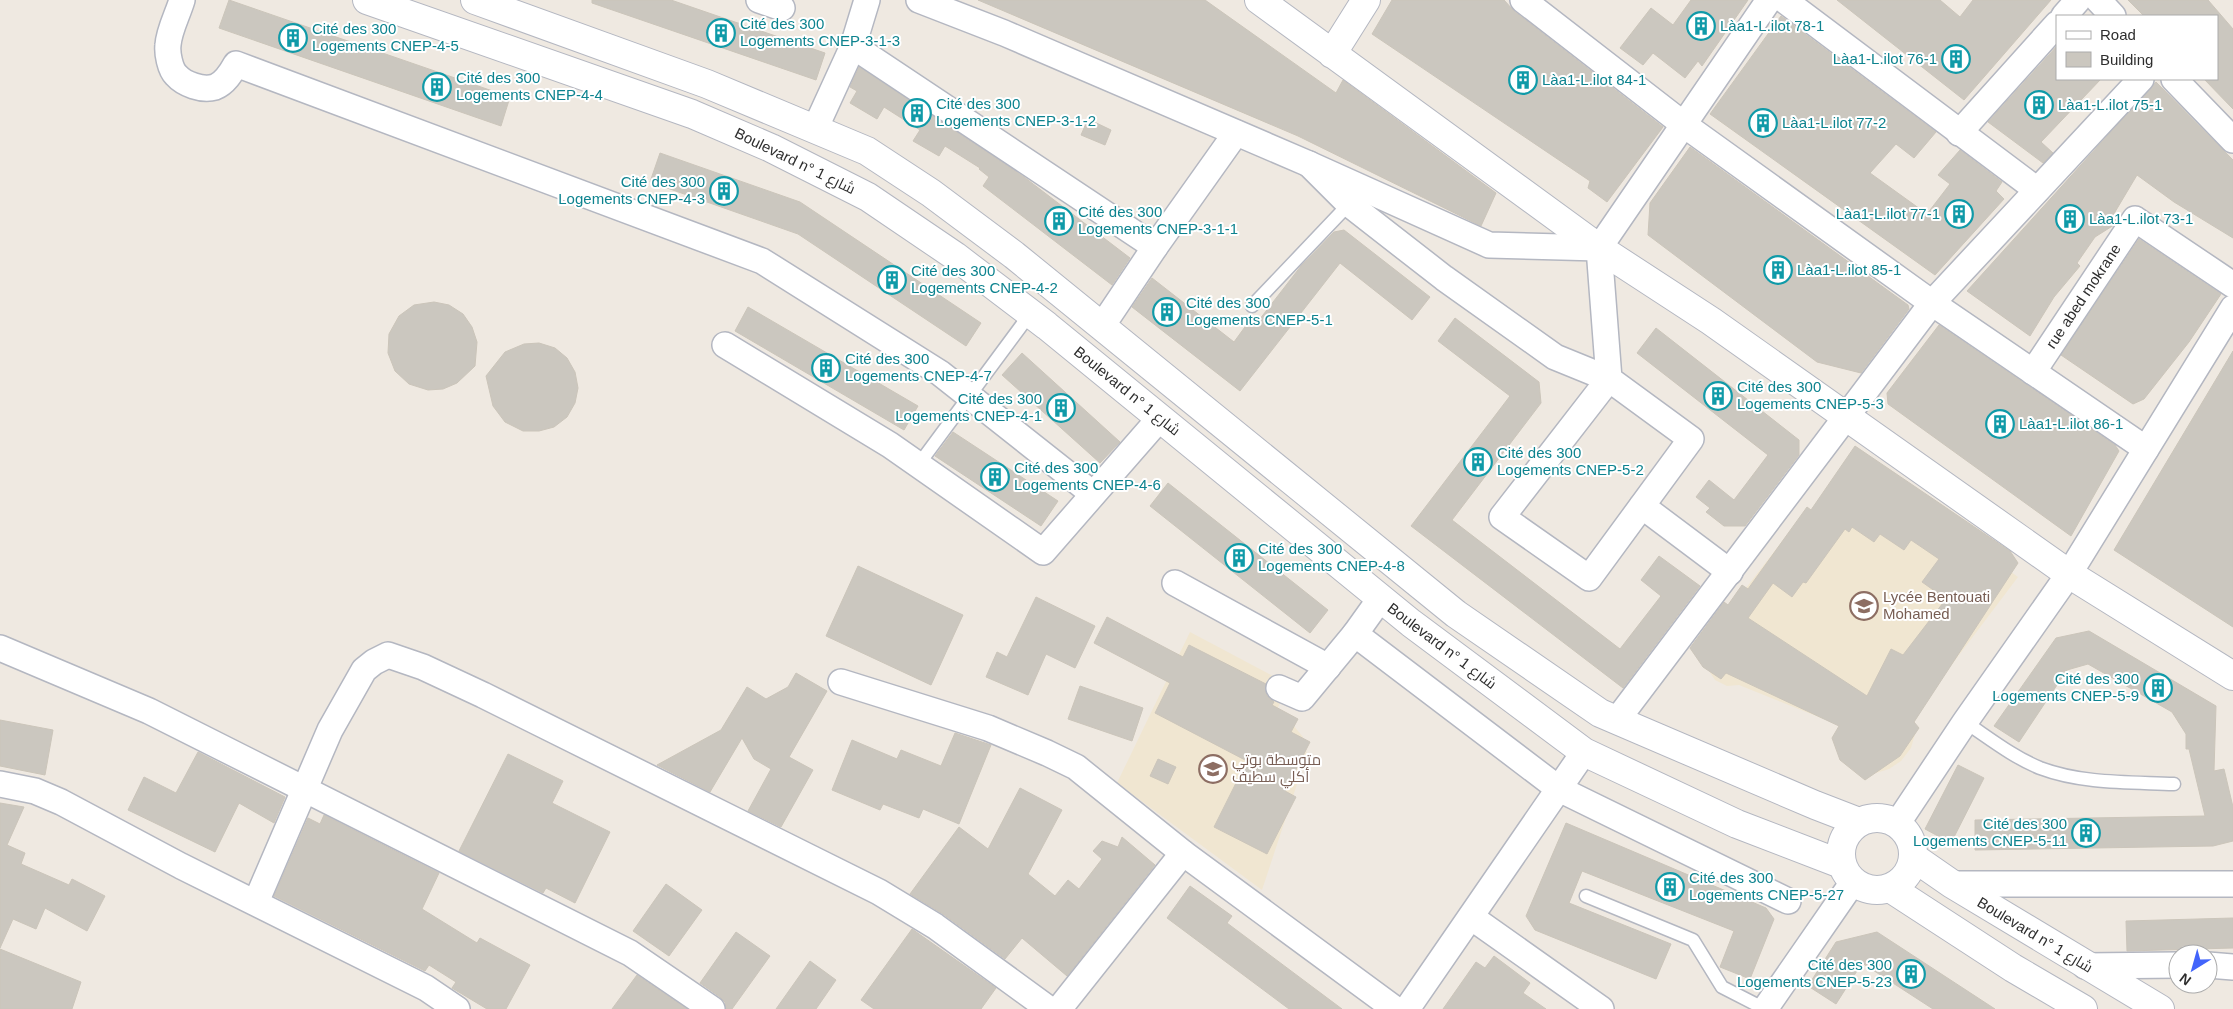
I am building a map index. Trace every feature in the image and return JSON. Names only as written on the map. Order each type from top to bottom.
[{"type":"main road","name":"Boulevard n° شارع 1","points":[[367,0],[692,114],[771,148],[868,197],[955,256],[1030,314],[1380,599],[1584,752],[1737,824],[1847,872]]},
{"type":"main road","points":[[475,0],[707,84],[867,151],[931,193],[1014,255],[1456,614],[1600,713],[1814,805],[1859,822]]},
{"type":"main road","points":[[1259,0],[1599,248],[1711,321],[2069,574],[2233,676]]},
{"type":"main road","points":[[1332,54],[1366,0]]},
{"type":"main road","points":[[1878,818],[1897,824],[1910,838],[1913,857],[1906,876],[1890,888],[1868,889],[1847,872],[1843,840],[1849,830],[1859,822],[1878,818]]},
{"type":"main road","name":"Boulevard n° شارع 1","points":[[1913,857],[1952,884],[2085,966],[2160,1009]]},
{"type":"main road","points":[[1890,888],[2013,968],[2083,1009]]},
{"type":"street","points":[[182,0],[168,44],[169,59],[175,74],[189,83],[202,88],[215,86],[228,77],[236,64],[762,261],[940,372],[1093,494]]},
{"type":"street","points":[[759,0],[782,8]]},
{"type":"street","points":[[815,129],[853,46],[867,0]]},
{"type":"street","points":[[919,0],[972,10],[1236,134],[1310,164],[1489,245],[1599,248]]},
{"type":"street","points":[[1523,0],[1683,124],[1932,303],[2146,449]]},
{"type":"street","points":[[1310,164],[1349,204],[1444,278],[1555,357],[1609,379],[1691,440],[1589,578],[1502,517],[1609,379],[1599,248],[1769,0]]},
{"type":"street","points":[[1784,0],[2037,190]]},
{"type":"street","points":[[2065,15],[2078,0]]},
{"type":"street","points":[[2098,0],[2113,15]]},
{"type":"street","points":[[1959,133],[2056,25]]},
{"type":"street","points":[[853,46],[1155,247]]},
{"type":"street","points":[[1618,720],[1932,303],[2140,80]]},
{"type":"street","points":[[2175,80],[2230,131]]},
{"type":"street","points":[[1102,326],[1155,247],[1236,134]]},
{"type":"street","name":"rue abed mokrane","points":[[2033,372],[2135,219],[2233,284]]},
{"type":"street","points":[[1897,824],[1965,722],[2069,574],[2233,308]]},
{"type":"street","points":[[725,345],[919,464],[1043,552],[1160,418]]},
{"type":"street","points":[[1642,506],[1730,572]]},
{"type":"street","points":[[1175,583],[1328,667]]},
{"type":"street","points":[[1279,688],[1302,698],[1356,634],[1380,599]]},
{"type":"street","points":[[1356,634],[1559,789],[1788,901]]},
{"type":"street","points":[[0,648],[149,711],[630,953],[712,1009]]},
{"type":"street","points":[[256,902],[306,790],[330,730],[364,670],[388,655],[423,667],[491,699],[879,892],[935,926],[1049,1009]]},
{"type":"street","points":[[841,682],[988,728],[1076,767],[1183,853],[1395,1009]]},
{"type":"street","points":[[1407,1009],[1584,752]]},
{"type":"street","points":[[0,784],[35,791],[61,802],[182,866],[426,988],[457,1009]]},
{"type":"street","points":[[1059,1009],[1183,853]]},
{"type":"street","points":[[1765,1009],[1847,872]]},
{"type":"street","points":[[1952,884],[2233,884]]},
{"type":"street","points":[[1471,917],[1601,1009]]},
{"type":"street","points":[[2085,966],[2168,965]]},
{"type":"street","points":[[2218,966],[2233,967]]},
{"type":"lane","points":[[1252,306],[1349,204]]},
{"type":"lane","points":[[919,464],[1030,314]]},
{"type":"lane","points":[[1965,722],[2023,760],[2068,776],[2108,781],[2174,784]]},
{"type":"lane","points":[[1586,896],[1693,940],[1722,987],[1765,1009]]},
{"type":"shaded area","name":"Lycée Bentouati Mohamed","points":[[1859,460],[2018,577],[1913,716],[1915,734],[1911,748],[1901,761],[1889,769],[1876,773],[1863,773],[1851,730],[1739,685],[1727,686],[1715,680],[1709,671],[1709,636],[1797,522],[1802,521]]},
{"type":"shaded area","name":"متوسطة بوتي أكلي سطيف","points":[[1190,632],[1288,684],[1277,710],[1288,719],[1303,737],[1307,754],[1262,890],[1117,783]]},
{"type":"building","points":[[229,0],[510,97],[501,126],[219,28]]},
{"type":"building","name":"Cité des 300 Logements CNEP-3-1-3","points":[[592,0],[671,0],[825,53],[816,80],[592,3]]},
{"type":"building","points":[[978,0],[1205,0],[1336,93],[1343,80],[1496,193],[1481,226],[1298,136]]},
{"type":"building","name":"Làa1-L.ilot 84-1","points":[[1392,0],[1504,0],[1514,11],[1663,127],[1607,202],[1588,188],[1590,181],[1372,34]]},
{"type":"building","name":"Làa1-L.ilot 78-1","points":[[1691,0],[1748,0],[1702,66],[1698,61],[1685,78],[1653,53],[1643,65],[1620,48],[1651,8],[1673,25]]},
{"type":"building","name":"Làa1-L.ilot 76-1","points":[[1837,0],[1940,0],[1960,17],[1973,0],[2051,0],[1964,100]]},
{"type":"building","points":[[2128,0],[2208,0],[2233,29],[2233,109],[2205,80],[2218,80],[2218,15],[2143,15]]},
{"type":"building","points":[[1781,16],[1936,132],[1914,158],[1896,144],[1870,173],[1927,214],[1950,184],[1938,175],[1960,150],[2002,182],[1996,191],[2004,199],[1935,275],[1710,114]]},
{"type":"building","name":"Làa1-L.ilot 75-1","points":[[2056,47],[2056,80],[2100,80],[2041,142],[2053,153],[2043,163],[1988,122]]},
{"type":"building","points":[[859,67],[1024,177],[1130,258],[1112,285],[983,186],[989,177],[980,168],[945,146],[939,156],[913,141],[920,130],[884,107],[877,119],[850,103],[857,91],[850,87]]},
{"type":"building","name":"Làa1-L.ilot 73-1","points":[[2156,82],[2233,160],[2233,238],[2174,202],[2137,175],[2112,217],[2117,220],[2114,225],[2095,237],[2077,263],[2080,266],[2054,297],[2030,336],[1967,291]]},
{"type":"building","points":[[1088,119],[1111,130],[1105,145],[1081,135]]},
{"type":"building","name":"Làa1-L.ilot 85-1","points":[[1690,147],[1908,305],[1909,309],[1861,373],[1817,362],[1648,235],[1650,203]]},
{"type":"building","points":[[660,153],[800,202],[981,323],[966,346],[798,234],[650,182]]},
{"type":"building","name":"Cité des 300 Logements CNEP-5-1","points":[[1344,230],[1430,297],[1412,320],[1340,263],[1240,391],[1132,307],[1152,278],[1234,342],[1250,320],[1256,324],[1301,266],[1334,232]]},
{"type":"building","points":[[2139,239],[2221,294],[2189,342],[2144,399],[2133,404],[2061,355]]},
{"type":"building","points":[[434,302],[449,305],[463,314],[472,327],[477,342],[475,366],[457,383],[443,389],[428,390],[409,384],[395,371],[388,353],[389,334],[399,316],[414,305]]},
{"type":"building","name":"Cité des 300 Logements CNEP-4-7","points":[[748,307],[918,406],[904,430],[735,331]]},
{"type":"building","name":"Cité des 300 Logements CNEP-5-2","points":[[1455,318],[1539,382],[1541,403],[1452,520],[1620,649],[1661,596],[1641,580],[1659,556],[1700,586],[1623,688],[1411,526],[1510,396],[1438,341]]},
{"type":"building","name":"Làa1-L.ilot 86-1","points":[[1939,325],[2115,445],[2119,451],[2071,536],[1888,404],[1887,393]]},
{"type":"building","name":"Cité des 300 Logements CNEP-5-3","points":[[1656,328],[1799,440],[1799,455],[1745,526],[1724,526],[1706,512],[1710,508],[1696,497],[1709,480],[1734,500],[1768,455],[1637,353]]},
{"type":"building","points":[[539,343],[555,348],[567,358],[575,372],[578,388],[575,403],[567,417],[554,427],[539,431],[523,431],[505,422],[493,406],[486,376],[505,352],[524,344]]},
{"type":"building","points":[[2233,351],[2233,627],[2114,550]]},
{"type":"building","name":"Cité des 300 Logements CNEP-4-1","points":[[1022,353],[1120,442],[1100,463],[1002,375]]},
{"type":"building","name":"Cité des 300 Logements CNEP-4-6","points":[[953,432],[1058,501],[1041,526],[935,456]]},
{"type":"building","name":"Lycée Bentouati Mohamed","points":[[1855,446],[2010,551],[2018,563],[1914,722],[1919,728],[1900,756],[1865,780],[1840,760],[1832,738],[1839,726],[1726,673],[1721,679],[1703,667],[1690,648],[1724,602],[1728,605],[1742,585],[1748,589],[1807,507],[1811,510]],"holes":[[[1852,527],[1874,542],[1880,534],[1904,550],[1911,540],[1939,559],[1922,582],[1946,599],[1903,655],[1891,649],[1867,696],[1748,618],[1773,583],[1792,597],[1803,582],[1806,583],[1845,529],[1849,532]]]},
{"type":"building","name":"Cité des 300 Logements CNEP-4-8","points":[[1168,483],[1328,610],[1310,633],[1150,506]]},
{"type":"building","points":[[858,566],[963,615],[931,685],[826,636]]},
{"type":"building","points":[[1036,597],[1095,626],[1075,668],[1046,654],[1028,695],[986,677],[997,652],[1007,657]]},
{"type":"building","points":[[1107,617],[1183,657],[1189,645],[1266,684],[1267,696],[1274,702],[1272,705],[1298,719],[1291,732],[1310,742],[1285,791],[1296,797],[1267,854],[1214,827],[1247,761],[1155,713],[1170,683],[1094,643]]},
{"type":"building","points":[[2089,631],[2216,706],[2214,771],[2224,769],[2233,807],[2233,841],[2213,846],[1975,850],[1975,820],[2205,816],[2189,749],[2186,749],[2186,734],[2172,712],[2088,664],[2067,670],[2019,742],[1994,726],[2056,638]]},
{"type":"building","points":[[796,673],[827,691],[789,757],[813,770],[781,827],[748,811],[771,769],[754,759],[742,738],[710,792],[657,765],[721,730],[747,687],[766,699],[788,687]]},
{"type":"building","points":[[1080,686],[1143,708],[1132,741],[1068,719]]},
{"type":"building","points":[[0,720],[53,730],[45,775],[0,766]]},
{"type":"building","points":[[955,733],[991,745],[959,824],[923,809],[919,818],[883,804],[880,810],[832,790],[852,740],[897,759],[901,750],[941,766]]},
{"type":"building","points":[[198,752],[285,797],[274,823],[239,803],[215,852],[128,810],[144,777],[176,793]]},
{"type":"building","points":[[508,754],[563,781],[552,803],[610,832],[575,903],[546,888],[543,893],[459,851]]},
{"type":"building","points":[[1158,759],[1176,767],[1168,784],[1150,776]]},
{"type":"building","points":[[1958,765],[1984,778],[1951,843],[1925,829]]},
{"type":"building","points":[[1020,788],[1062,810],[1028,874],[1055,896],[1068,880],[1079,889],[1102,859],[1093,851],[1102,841],[1118,847],[1122,837],[1155,865],[1067,976],[1022,938],[1005,959],[943,914],[910,894],[959,827],[988,849]]},
{"type":"building","points":[[0,803],[24,807],[7,845],[25,853],[21,864],[69,885],[72,879],[105,896],[87,931],[45,908],[36,929],[13,919],[0,948]]},
{"type":"building","points":[[324,815],[439,873],[422,909],[477,943],[480,938],[530,965],[506,1009],[487,1009],[452,988],[456,982],[429,965],[425,971],[274,896],[308,818],[320,824]]},
{"type":"building","name":"Cité des 300 Logements CNEP-5-27","points":[[1566,823],[1766,908],[1774,919],[1750,979],[1720,967],[1734,931],[1582,871],[1569,903],[1671,944],[1656,979],[1535,930],[1526,916]]},
{"type":"building","points":[[666,884],[702,910],[669,956],[633,931]]},
{"type":"building","points":[[1190,886],[1232,916],[1227,923],[1342,1009],[1289,1009],[1167,918]]},
{"type":"building","points":[[2233,918],[2233,948],[2218,948],[2218,944],[2168,944],[2168,950],[2127,951],[2126,921]]},
{"type":"building","points":[[912,929],[996,988],[981,1009],[874,1009],[861,1000]]},
{"type":"building","points":[[736,932],[770,956],[732,1009],[726,1009],[725,1002],[720,997],[700,983]]},
{"type":"building","name":"Cité des 300 Logements CNEP-5-23","points":[[1877,932],[1995,1009],[1933,1009],[1862,963],[1836,1004],[1808,986],[1836,942]]},
{"type":"building","points":[[0,949],[81,982],[72,1009],[0,1009]]},
{"type":"building","points":[[1494,956],[1530,983],[1523,993],[1546,1009],[1443,1009],[1476,962],[1485,968]]},
{"type":"building","points":[[810,961],[836,980],[816,1009],[776,1009]]},
{"type":"building","points":[[637,975],[687,1009],[612,1009]]},
{"type":"place","name":"Làa1-L.ilot 78-1","points":[[1701,26]]},
{"type":"place","name":"Cité des 300 Logements CNEP-3-1-3","points":[[721,33]]},
{"type":"place","name":"Cité des 300 Logements CNEP-4-5","points":[[293,38]]},
{"type":"place","name":"Làa1-L.ilot 76-1","points":[[1956,59]]},
{"type":"place","name":"Làa1-L.ilot 84-1","points":[[1523,80]]},
{"type":"place","name":"Cité des 300 Logements CNEP-4-4","points":[[437,87]]},
{"type":"place","name":"Làa1-L.ilot 75-1","points":[[2039,105]]},
{"type":"place","name":"Cité des 300 Logements CNEP-3-1-2","points":[[917,113]]},
{"type":"place","name":"Làa1-L.ilot 77-2","points":[[1763,123]]},
{"type":"place","name":"Cité des 300 Logements CNEP-4-3","points":[[724,191]]},
{"type":"place","name":"Làa1-L.ilot 77-1","points":[[1959,214]]},
{"type":"place","name":"Làa1-L.ilot 73-1","points":[[2070,219]]},
{"type":"place","name":"Cité des 300 Logements CNEP-3-1-1","points":[[1059,221]]},
{"type":"place","name":"Làa1-L.ilot 85-1","points":[[1778,270]]},
{"type":"place","name":"Cité des 300 Logements CNEP-4-2","points":[[892,280]]},
{"type":"place","name":"Cité des 300 Logements CNEP-5-1","points":[[1167,312]]},
{"type":"place","name":"Cité des 300 Logements CNEP-4-7","points":[[826,368]]},
{"type":"place","name":"Cité des 300 Logements CNEP-5-3","points":[[1718,396]]},
{"type":"place","name":"Cité des 300 Logements CNEP-4-1","points":[[1061,408]]},
{"type":"place","name":"Làa1-L.ilot 86-1","points":[[2000,424]]},
{"type":"place","name":"Cité des 300 Logements CNEP-5-2","points":[[1478,462]]},
{"type":"place","name":"Cité des 300 Logements CNEP-4-6","points":[[995,477]]},
{"type":"place","name":"Cité des 300 Logements CNEP-4-8","points":[[1239,558]]},
{"type":"place","name":"Lycée Bentouati Mohamed","points":[[1864,606]]},
{"type":"place","name":"Cité des 300 Logements CNEP-5-9","points":[[2158,688]]},
{"type":"place","name":"متوسطة بوتي أكلي سطيف","points":[[1213,769]]},
{"type":"place","name":"Cité des 300 Logements CNEP-5-11","points":[[2086,833]]},
{"type":"place","name":"Cité des 300 Logements CNEP-5-27","points":[[1670,887]]},
{"type":"place","name":"Cité des 300 Logements CNEP-5-23","points":[[1911,974]]}]
